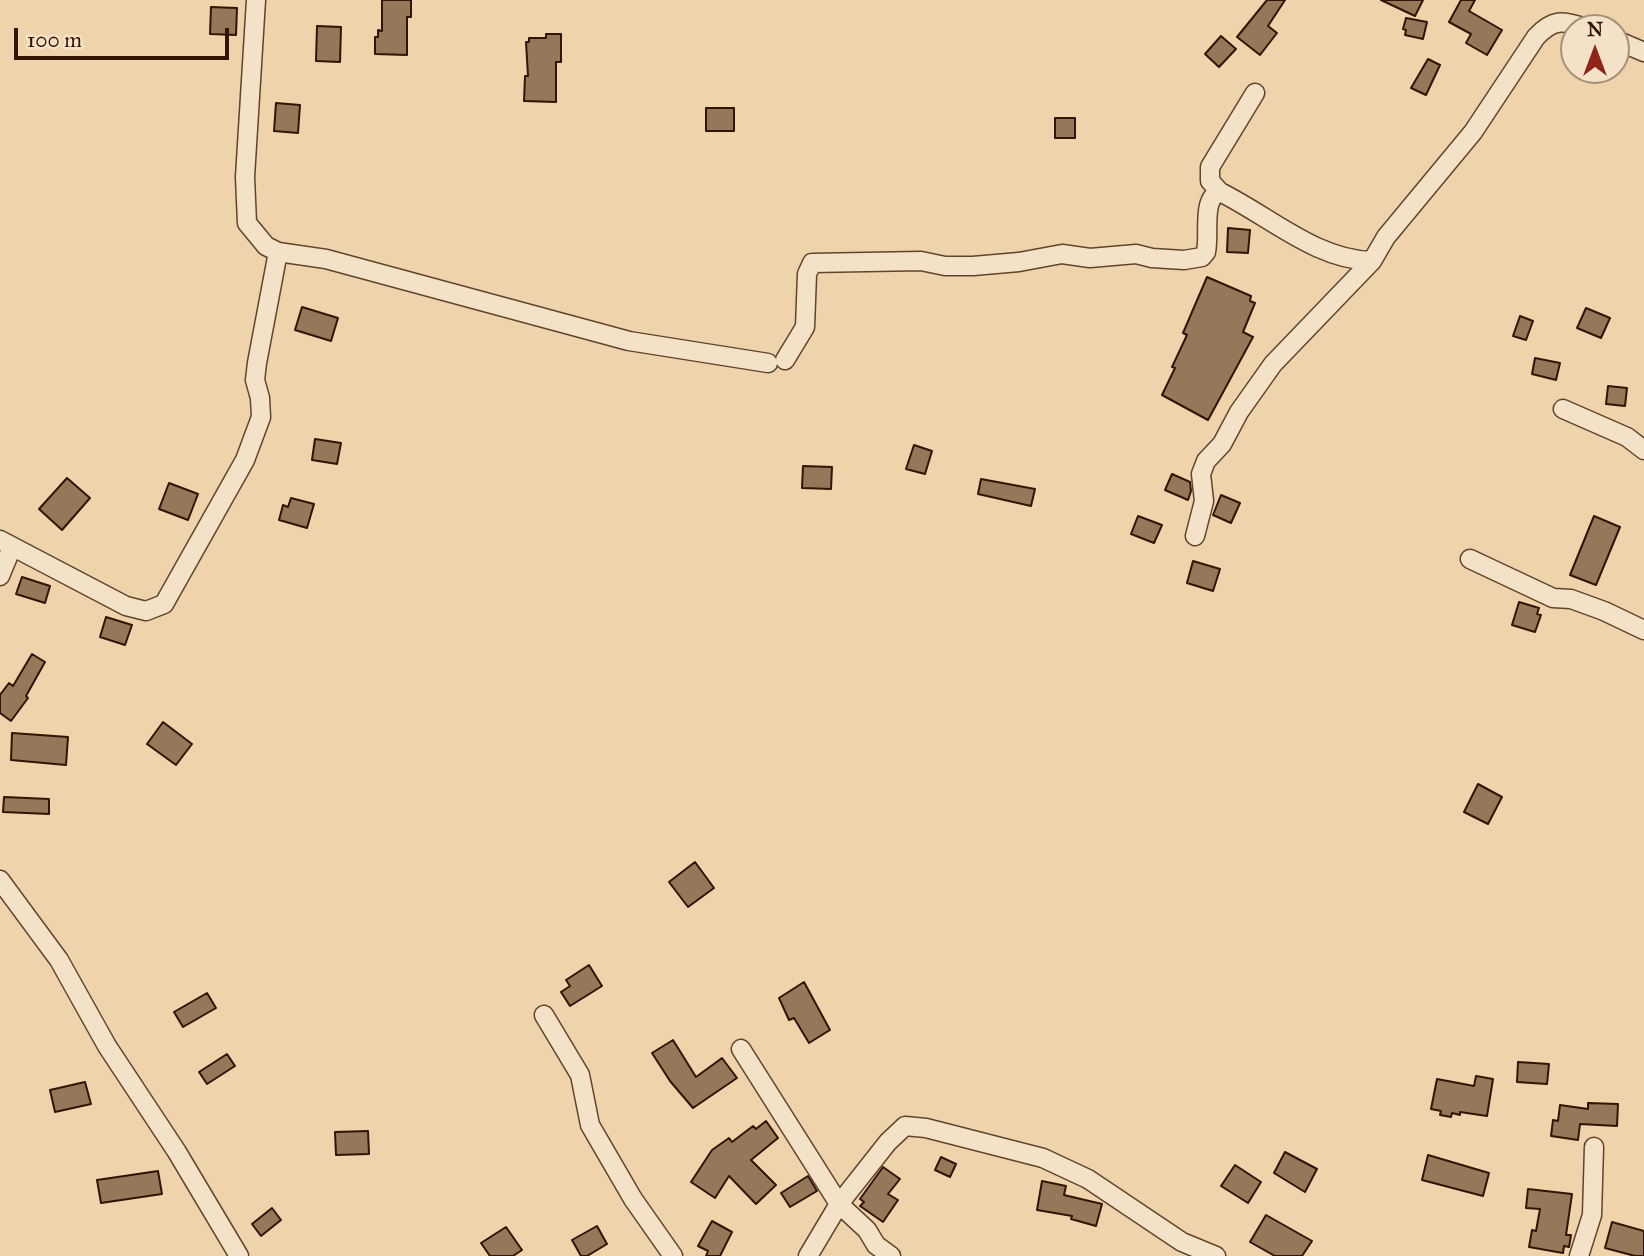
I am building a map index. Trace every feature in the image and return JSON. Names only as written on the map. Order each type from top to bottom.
[{"type":"street","points":[[256,0],[245,177],[247,223],[266,246],[278,253],[326,259],[628,341],[776,362],[805,327],[807,274],[812,263],[921,261],[945,266],[973,266],[1019,262],[1062,254],[1090,258],[1136,254],[1184,260],[1202,257],[1206,251],[1209,201],[1214,194],[1220,192]]},
{"type":"street","points":[[1195,536],[1204,501],[1202,474],[1206,461],[1222,444],[1239,412],[1273,364],[1373,261],[1386,237],[1473,132],[1536,37],[1555,22],[1560,22]]},
{"type":"street","points":[[1255,93],[1210,167],[1210,181],[1220,192],[1324,250],[1354,260],[1373,261]]},
{"type":"street","points":[[0,576],[6,543],[126,606],[146,611],[164,604],[245,460],[261,417],[255,380],[278,253]]},
{"type":"street","points":[[1563,409],[1627,437],[1644,450]]},
{"type":"street","points":[[1470,559],[1553,598],[1571,599],[1644,630]]},
{"type":"street","points":[[0,880],[59,960],[107,1046],[177,1152],[239,1256]]},
{"type":"street","points":[[544,1016],[580,1075],[590,1125],[633,1199],[673,1256]]},
{"type":"street","points":[[741,1049],[839,1204],[867,1230],[876,1245],[891,1256]]},
{"type":"street","points":[[808,1256],[839,1204],[888,1142],[905,1126],[926,1128],[1043,1158],[1088,1179],[1182,1242],[1216,1256]]},
{"type":"street","points":[[1579,1256],[1592,1215],[1594,1147]]},
{"type":"building","points":[[382,0],[411,0],[411,17],[407,17],[407,55],[375,54],[375,37],[378,37],[378,30],[382,31]]},
{"type":"building","points":[[1267,0],[1285,0],[1268,26],[1277,33],[1260,55],[1237,37]]},
{"type":"building","points":[[1381,0],[1423,0],[1415,16]]},
{"type":"building","points":[[1461,0],[1475,0],[1469,11],[1502,30],[1487,55],[1466,43],[1471,34],[1449,22]]},
{"type":"building","points":[[211,7],[237,8],[236,35],[210,34]]},
{"type":"building","points":[[1406,18],[1427,22],[1423,39],[1405,35],[1406,30],[1403,29]]},
{"type":"building","points":[[317,26],[341,27],[340,62],[316,61]]},
{"type":"building","points":[[546,34],[561,34],[561,62],[556,62],[556,102],[524,101],[525,76],[528,76],[526,42],[529,42],[529,38],[546,38]]},
{"type":"building","points":[[1221,36],[1236,49],[1219,67],[1205,54]]},
{"type":"building","points":[[1428,59],[1440,65],[1426,95],[1411,88]]},
{"type":"building","points":[[276,103],[300,105],[298,133],[274,131]]},
{"type":"building","points":[[706,108],[734,108],[734,131],[706,131]]},
{"type":"building","points":[[1055,118],[1075,118],[1075,138],[1055,138]]},
{"type":"building","points":[[1228,228],[1250,230],[1248,253],[1227,252]]},
{"type":"building","points":[[1207,277],[1251,296],[1250,301],[1255,303],[1243,332],[1253,337],[1208,420],[1162,395],[1175,368],[1172,367],[1187,335],[1183,333]]},
{"type":"building","points":[[302,307],[338,318],[331,341],[295,330]]},
{"type":"building","points":[[1586,308],[1610,318],[1601,338],[1577,328]]},
{"type":"building","points":[[1520,316],[1533,321],[1526,340],[1513,336]]},
{"type":"building","points":[[1535,358],[1560,363],[1556,380],[1532,374]]},
{"type":"building","points":[[1608,386],[1627,388],[1625,406],[1606,404]]},
{"type":"building","points":[[315,439],[341,443],[337,464],[312,460]]},
{"type":"building","points":[[914,445],[932,451],[925,474],[906,469]]},
{"type":"building","points":[[803,466],[832,467],[831,489],[802,488]]},
{"type":"building","points":[[1172,474],[1190,482],[1188,500],[1165,490]]},
{"type":"building","points":[[67,478],[90,498],[62,530],[39,509]]},
{"type":"building","points":[[981,479],[1035,489],[1031,506],[978,494]]},
{"type":"building","points":[[169,483],[198,494],[188,520],[159,509]]},
{"type":"building","points":[[1221,495],[1240,503],[1231,523],[1213,515]]},
{"type":"building","points":[[291,498],[314,504],[307,528],[279,520],[283,505],[288,507]]},
{"type":"building","points":[[1138,516],[1162,525],[1154,543],[1131,534]]},
{"type":"building","points":[[1594,516],[1620,527],[1596,585],[1570,575]]},
{"type":"building","points":[[1193,561],[1220,569],[1213,591],[1187,583]]},
{"type":"building","points":[[22,577],[50,586],[45,603],[16,594]]},
{"type":"building","points":[[1519,602],[1539,608],[1537,614],[1541,615],[1535,632],[1512,625]]},
{"type":"building","points":[[106,617],[132,625],[125,645],[100,637]]},
{"type":"building","points":[[32,654],[45,662],[26,696],[28,698],[11,721],[0,713],[0,695],[9,683],[13,686]]},
{"type":"building","points":[[163,722],[192,744],[176,765],[147,744]]},
{"type":"building","points":[[12,733],[68,737],[66,765],[11,760]]},
{"type":"building","points":[[1478,784],[1502,797],[1488,824],[1464,812]]},
{"type":"building","points":[[4,797],[49,799],[49,814],[3,812]]},
{"type":"building","points":[[695,862],[714,888],[688,907],[669,882]]},
{"type":"building","points":[[589,965],[602,986],[570,1006],[561,992],[570,986],[566,980]]},
{"type":"building","points":[[804,982],[830,1030],[809,1043],[794,1018],[789,1020],[779,998]]},
{"type":"building","points":[[207,993],[216,1008],[183,1027],[174,1012]]},
{"type":"building","points":[[673,1040],[696,1077],[722,1058],[737,1078],[693,1108],[670,1081],[652,1053]]},
{"type":"building","points":[[227,1054],[235,1066],[207,1084],[199,1072]]},
{"type":"building","points":[[1518,1062],[1549,1064],[1547,1084],[1517,1082]]},
{"type":"building","points":[[1476,1076],[1493,1079],[1487,1116],[1460,1112],[1460,1115],[1452,1113],[1451,1117],[1440,1115],[1441,1111],[1431,1109],[1437,1079],[1474,1086]]},
{"type":"building","points":[[85,1082],[91,1104],[55,1112],[50,1090]]},
{"type":"building","points":[[1588,1103],[1618,1104],[1617,1126],[1580,1124],[1578,1140],[1551,1136],[1553,1120],[1558,1121],[1560,1105],[1588,1109]]},
{"type":"building","points":[[766,1121],[778,1138],[751,1160],[776,1185],[756,1204],[729,1176],[715,1198],[691,1182],[712,1150],[729,1138],[732,1142],[753,1126],[756,1129]]},
{"type":"building","points":[[368,1131],[369,1154],[336,1155],[335,1132]]},
{"type":"building","points":[[1285,1152],[1317,1169],[1305,1192],[1274,1173]]},
{"type":"building","points":[[1428,1155],[1489,1173],[1483,1196],[1422,1180]]},
{"type":"building","points":[[941,1157],[956,1164],[950,1177],[935,1170]]},
{"type":"building","points":[[1235,1165],[1261,1182],[1248,1203],[1221,1186]]},
{"type":"building","points":[[883,1167],[900,1179],[888,1194],[898,1200],[883,1222],[860,1206],[864,1202],[860,1199]]},
{"type":"building","points":[[158,1171],[162,1194],[101,1203],[97,1180]]},
{"type":"building","points":[[808,1176],[817,1191],[790,1207],[781,1193]]},
{"type":"building","points":[[1042,1181],[1066,1186],[1064,1195],[1102,1204],[1096,1226],[1071,1219],[1072,1216],[1037,1210]]},
{"type":"building","points":[[1528,1189],[1572,1194],[1566,1235],[1571,1235],[1569,1247],[1564,1246],[1563,1253],[1529,1247],[1532,1230],[1536,1231],[1540,1209],[1526,1208]]},
{"type":"building","points":[[272,1208],[281,1220],[261,1236],[252,1224]]},
{"type":"building","points":[[1266,1215],[1312,1241],[1302,1256],[1275,1256],[1250,1242]]},
{"type":"building","points":[[712,1221],[732,1232],[720,1256],[706,1256],[708,1251],[698,1246]]},
{"type":"building","points":[[1612,1222],[1644,1231],[1644,1256],[1605,1248]]},
{"type":"building","points":[[597,1226],[607,1244],[587,1256],[581,1256],[572,1240]]},
{"type":"building","points":[[506,1227],[522,1250],[513,1256],[490,1256],[481,1243]]}]
